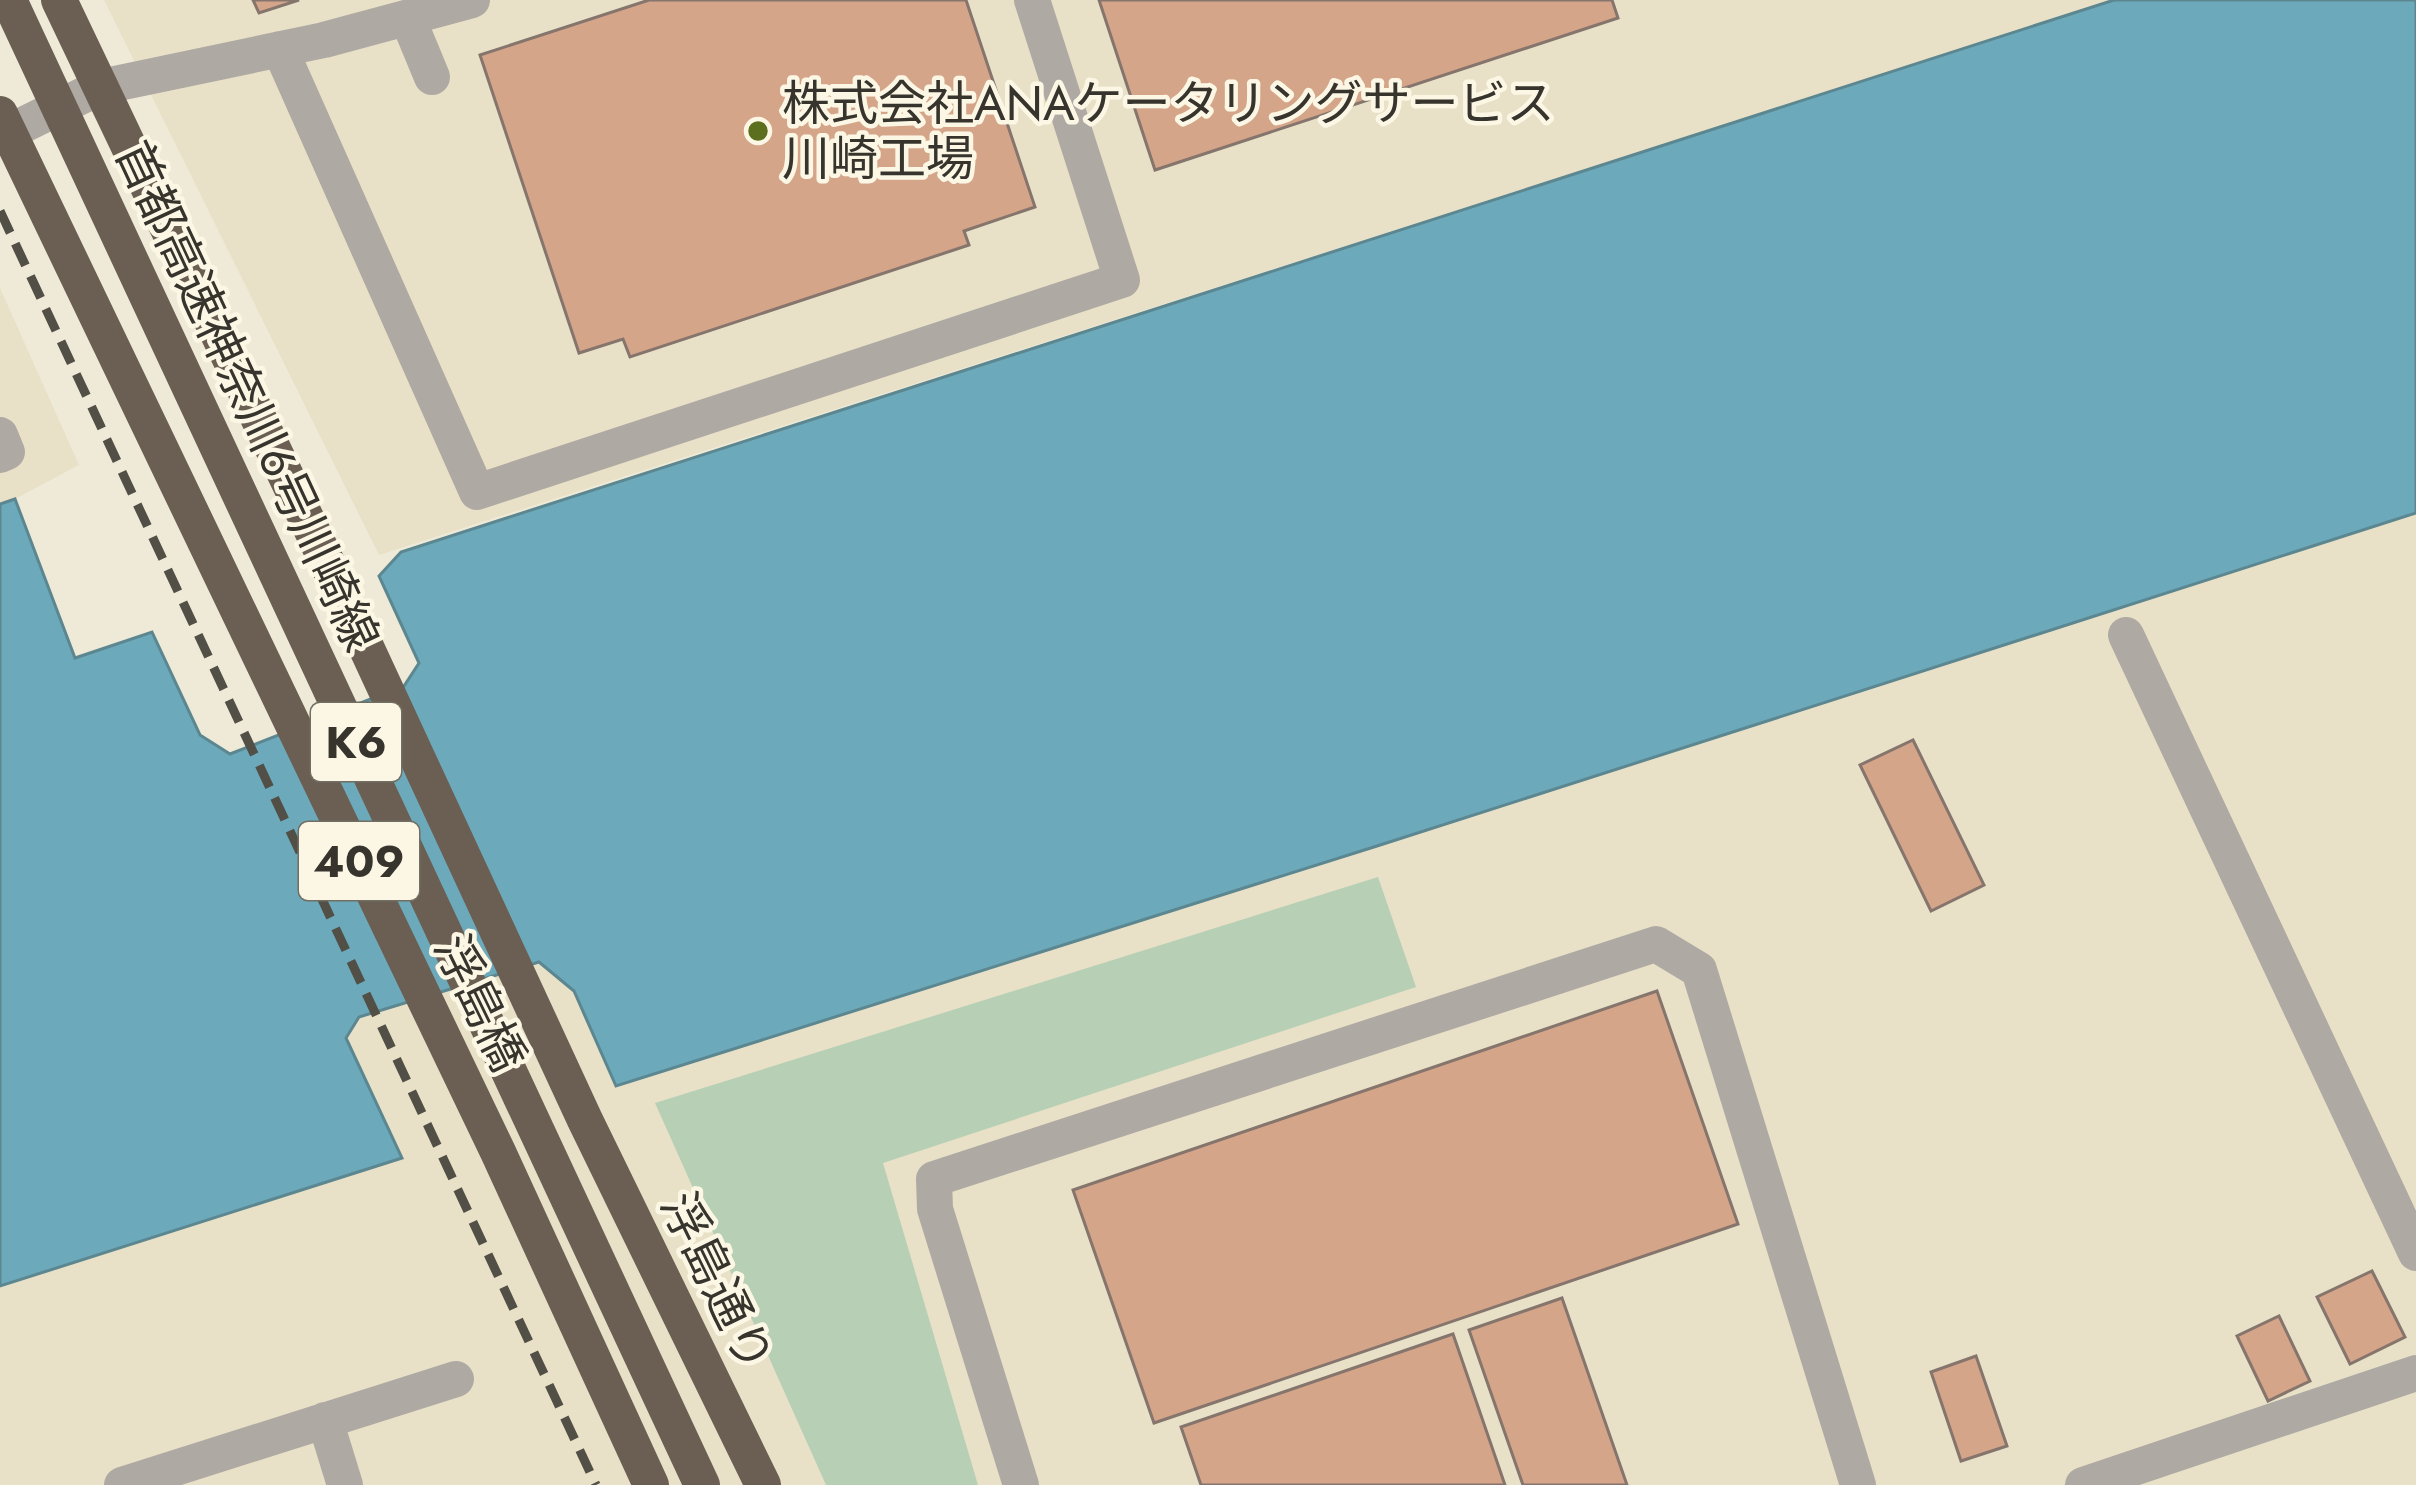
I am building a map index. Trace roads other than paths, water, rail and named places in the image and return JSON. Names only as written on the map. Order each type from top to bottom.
[{"type":"highway","name":"首都高速神奈川6号川崎線","points":[[9,0],[702,1485]]},
{"type":"highway","name":"首都高速神奈川6号川崎線","points":[[44,0],[736,1485]]},
{"type":"highway","name":"409","points":[[59,0],[100,87]]},
{"type":"highway","name":"浮島橋","points":[[100,87],[317,541],[584,1120]]},
{"type":"highway","name":"浮島橋","points":[[4,123],[498,1152],[651,1485]]},
{"type":"highway","name":"浮島通り","points":[[584,1120],[763,1485]]},
{"type":"lane","points":[[4,123],[100,87],[280,49],[472,0]]},
{"type":"lane","points":[[280,49],[477,492],[1122,280],[1032,0]]},
{"type":"lane","points":[[408,19],[432,77]]},
{"type":"lane","points":[[0,435],[7,452],[0,455]]},
{"type":"lane","points":[[2126,635],[2416,1253]]},
{"type":"lane","points":[[1021,1485],[935,1209],[934,1179],[1656,944],[1699,970],[1858,1485]]},
{"type":"lane","points":[[2083,1485],[2416,1373]]},
{"type":"lane","points":[[122,1485],[456,1379]]},
{"type":"lane","points":[[325,1420],[345,1485]]},
{"type":"water","points":[[2114,0],[2416,0],[2416,513],[616,1086],[574,991],[539,962],[359,1017],[346,1038],[402,1158],[0,1286],[0,504],[15,499],[75,658],[152,632],[200,735],[230,754],[404,686],[419,663],[379,576],[401,552]]},
{"type":"railway","points":[[0,211],[596,1485]]},
{"type":"place","name":"株式会社ANAケータリングサービス 川崎工場","points":[[758,131]]}]
